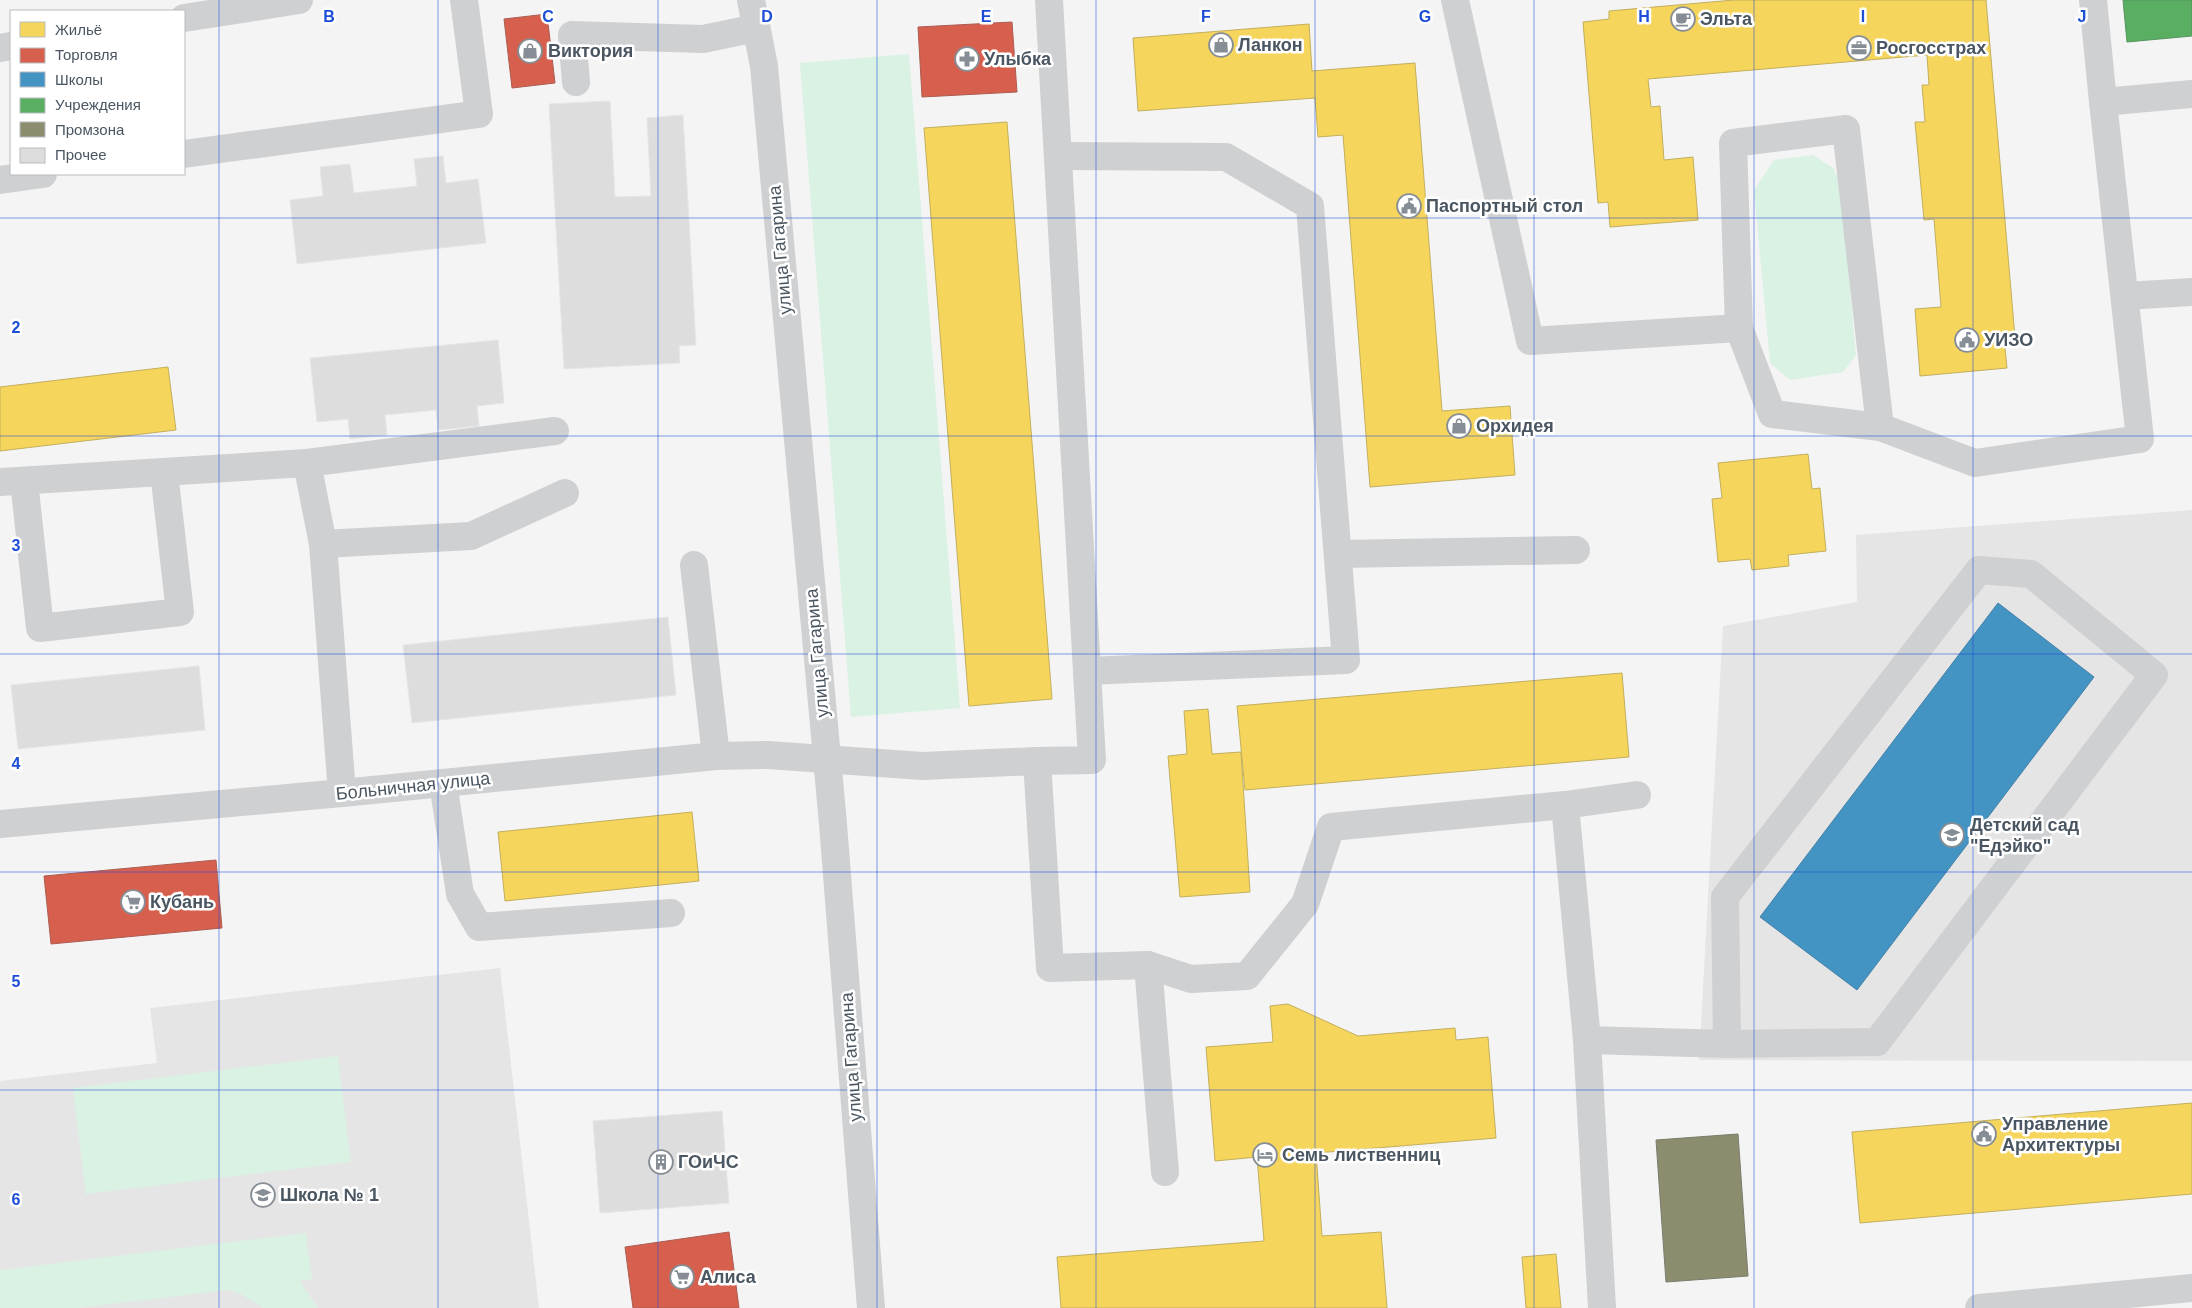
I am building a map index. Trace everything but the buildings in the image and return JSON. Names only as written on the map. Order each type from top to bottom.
[{"type":"street","points":[[185,18],[299,0]]},
{"type":"street","points":[[185,154],[479,114],[464,0]]},
{"type":"street","name":"улица Гагарина","points":[[751,0],[764,66],[827,758],[871,1308]]},
{"type":"street","points":[[1049,0],[1060,156],[1088,671],[1346,660],[1310,206],[1226,157],[1060,156]]},
{"type":"street","points":[[1455,0],[1530,341],[1739,328]]},
{"type":"street","points":[[1880,427],[1846,129],[1733,142],[1739,328],[1772,414],[1880,427],[1975,463],[2140,439],[2093,0]]},
{"type":"street","points":[[576,82],[572,35],[703,39],[756,28]]},
{"type":"street","points":[[2103,102],[2192,94]]},
{"type":"street","points":[[0,180],[36,175]]},
{"type":"street","points":[[2125,296],[2192,292]]},
{"type":"street","points":[[164,472],[180,612],[40,628],[12,482],[164,472],[307,463],[555,431]]},
{"type":"street","points":[[307,463],[323,544],[342,793]]},
{"type":"street","points":[[323,544],[471,536],[565,494]]},
{"type":"street","points":[[1338,554],[1576,550]]},
{"type":"street","points":[[694,565],[716,756]]},
{"type":"street","points":[[1587,1040],[1727,1044],[1877,1042],[2154,674],[2031,574],[1979,570],[1725,897],[1727,1044]]},
{"type":"street","name":"Больничная улица","points":[[0,824],[716,756],[768,755],[922,766],[1092,760],[1088,671]]},
{"type":"street","points":[[1037,761],[1050,968],[1148,965],[1191,979],[1248,976],[1305,904],[1331,827],[1565,805],[1637,796]]},
{"type":"street","points":[[443,783],[460,894],[479,927],[671,913]]},
{"type":"street","points":[[1565,805],[1587,1040],[1602,1308]]},
{"type":"street","points":[[1148,965],[1165,1172]]},
{"type":"street","points":[[1979,1308],[2028,1305],[2192,1288]]},
{"type":"shaded area","name":"Детский сад \"Едэйко\"","points":[[2192,510],[2192,1061],[1699,1060],[1723,626],[1857,602],[1856,535]]},
{"type":"shaded area","name":"Школа № 1","points":[[500,968],[539,1308],[0,1308],[0,1081],[157,1063],[150,1008]]},
{"type":"green space","points":[[909,54],[960,708],[851,717],[800,63]]},
{"type":"green space","points":[[1813,155],[1833,168],[1840,182],[1856,355],[1843,372],[1790,380],[1770,363],[1754,190],[1774,160]]},
{"type":"green space","points":[[338,1056],[351,1162],[86,1194],[73,1088]]},
{"type":"green space","points":[[306,1233],[312,1279],[299,1281],[318,1308],[263,1308],[241,1294],[227,1290],[78,1308],[0,1308],[0,1270]]},
{"type":"place","name":"Эльта","points":[[1683,19]]},
{"type":"place","name":"Ланкон","points":[[1221,45]]},
{"type":"place","name":"Росгосстрах","points":[[1859,48]]},
{"type":"place","name":"Виктория","points":[[530,51]]},
{"type":"place","name":"Улыбка","points":[[967,59]]},
{"type":"place","name":"Паспортный стол","points":[[1409,206]]},
{"type":"place","name":"УИЗО","points":[[1967,340]]},
{"type":"place","name":"Орхидея","points":[[1459,426]]},
{"type":"place","name":"Детский сад \"Едэйко\"","points":[[1952,835]]},
{"type":"place","name":"Кубань","points":[[133,902]]},
{"type":"place","name":"Управление Архитектуры","points":[[1984,1134]]},
{"type":"place","name":"Семь лиственниц","points":[[1265,1155]]},
{"type":"place","name":"ГОиЧС","points":[[661,1162]]},
{"type":"place","name":"Школа № 1","points":[[263,1195]]},
{"type":"place","name":"Алиса","points":[[682,1277]]}]
